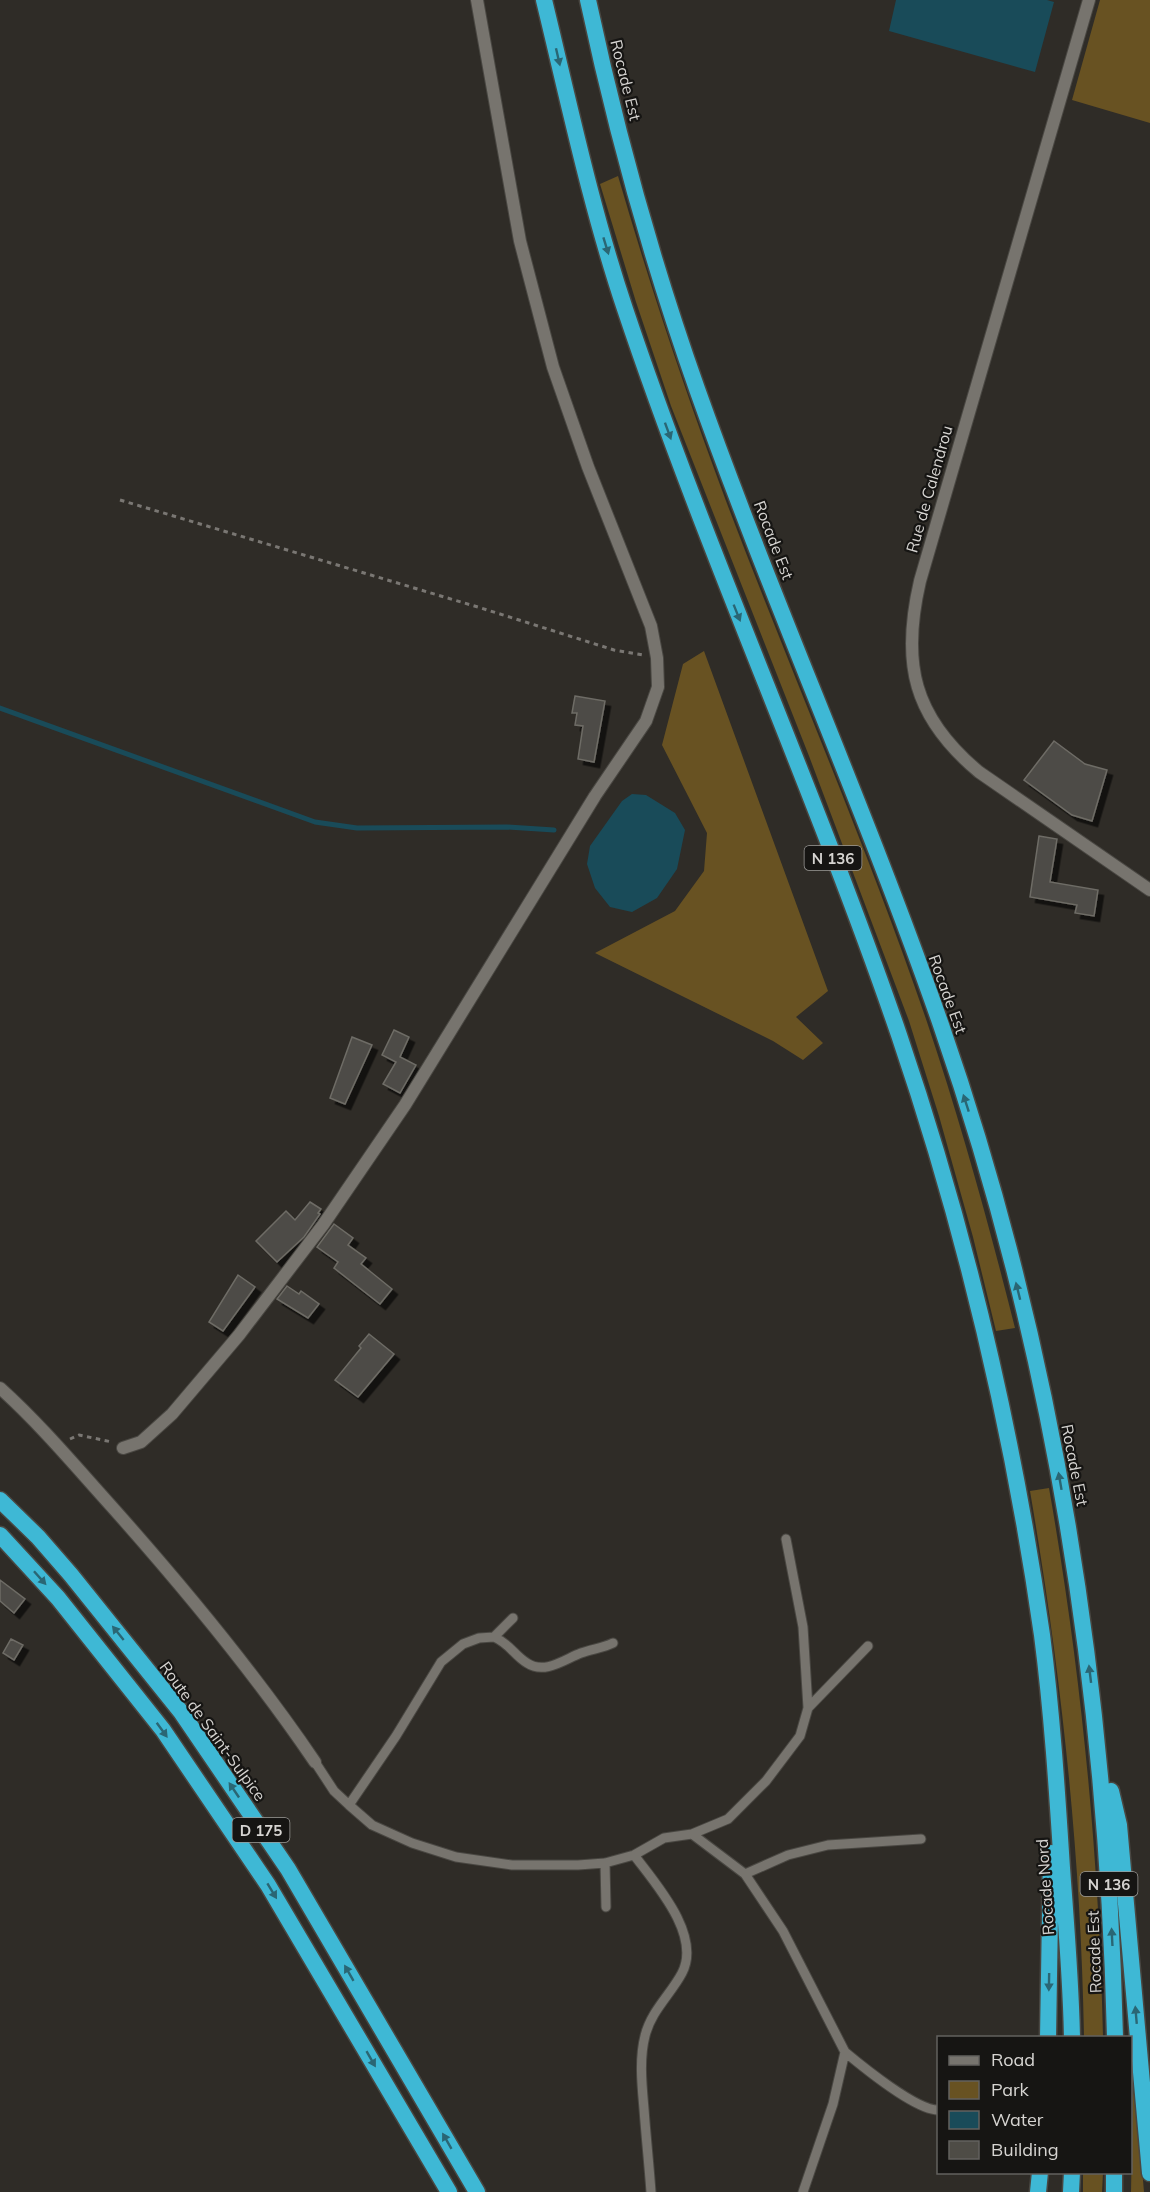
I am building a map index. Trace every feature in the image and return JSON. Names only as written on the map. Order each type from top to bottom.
[{"type":"highway","name":"N 136","points":[[544,0],[592,199],[623,305],[695,505],[846,892],[899,1035],[936,1154],[964,1254],[1013,1466],[1042,1635],[1053,1735]]},
{"type":"highway","name":"Rocade Est","points":[[588,0],[634,187],[697,387],[870,830],[941,1026],[974,1125],[1002,1224],[1058,1467],[1080,1594],[1097,1732],[1113,1947],[1115,2036]]},
{"type":"highway","name":"Route de Saint-Sulpice","points":[[0,1500],[71,1575],[188,1721],[288,1869],[477,2192]]},
{"type":"highway","name":"D 175","points":[[0,1535],[58,1598],[170,1740],[268,1885],[448,2192]]},
{"type":"highway","points":[[1097,1732],[1119,1825],[1150,2173]]},
{"type":"highway","points":[[1048,2036],[1053,1735]]},
{"type":"highway","name":"Rocade Nord","points":[[1053,1735],[1072,2036]]},
{"type":"highway","points":[[1038,2192],[1040,2174]]},
{"type":"highway","points":[[1071,2192],[1072,2174]]},
{"type":"highway","points":[[1114,2174],[1114,2192]]},
{"type":"street","points":[[123,1448],[141,1442],[172,1414],[239,1335],[323,1225],[405,1105],[595,796],[646,721],[658,687],[657,658],[651,626],[588,467],[553,368],[520,241],[477,0]]},
{"type":"street","name":"Rue de Calendrou","points":[[1089,0],[920,580],[911,626],[912,661],[915,678],[928,713],[938,730],[962,758],[1150,890]]},
{"type":"street","points":[[0,1388],[57,1445],[207,1617],[275,1704],[315,1762]]},
{"type":"lane","points":[[315,1762],[334,1791],[372,1825],[412,1844],[456,1857],[512,1865],[605,1863],[634,1855],[664,1838],[692,1834],[728,1819],[766,1781],[800,1736],[808,1708],[803,1627],[786,1539]]},
{"type":"lane","points":[[494,1637],[513,1618]]},
{"type":"lane","points":[[349,1805],[396,1736],[441,1662],[463,1644],[479,1638],[494,1637],[503,1641],[526,1663],[545,1667],[613,1643]]},
{"type":"lane","points":[[808,1708],[868,1646]]},
{"type":"lane","points":[[692,1834],[745,1874],[783,1931],[845,2052],[863,2068],[912,2100],[937,2110]]},
{"type":"lane","points":[[745,1874],[788,1855],[828,1845],[921,1839]]},
{"type":"lane","points":[[634,1855],[665,1897],[682,1927],[688,1950],[687,1962],[682,1973],[651,2019],[645,2035],[642,2054],[642,2085],[650,2187],[659,2192]]},
{"type":"lane","points":[[605,1863],[606,1907]]},
{"type":"lane","points":[[803,2192],[830,2114],[845,2052]]},
{"type":"path","points":[[120,500],[470,604],[614,650],[657,658]]},
{"type":"path","points":[[57,1445],[79,1435],[109,1440],[123,1448]]},
{"type":"green space","points":[[1100,0],[1150,0],[1150,123],[1072,100]]},
{"type":"green space","points":[[618,176],[656,299],[711,461],[880,891],[927,1022],[974,1174],[1015,1328],[996,1331],[973,1237],[909,1021],[809,756],[671,406],[600,184]]},
{"type":"green space","points":[[704,651],[828,991],[796,1017],[823,1043],[803,1060],[773,1041],[595,953],[675,911],[704,871],[707,833],[662,745],[683,664]]},
{"type":"green space","points":[[1049,1488],[1070,1625],[1093,1830],[1103,2036],[1084,2036],[1079,1900],[1068,1763],[1051,1627],[1030,1491]]},
{"type":"green space","points":[[1133,2088],[1144,2192],[1131,2192]]},
{"type":"green space","points":[[1083,2174],[1103,2174],[1102,2192],[1083,2192]]},
{"type":"water","points":[[896,0],[1047,0],[1054,2],[1035,72],[889,31]]},
{"type":"water","points":[[632,794],[646,795],[675,813],[685,830],[677,869],[657,898],[632,912],[610,907],[595,888],[587,864],[590,846],[622,801]]},
{"type":"building","points":[[575,696],[605,701],[594,762],[578,759],[583,726],[575,725],[577,713],[572,713]]},
{"type":"building","points":[[1054,741],[1085,764],[1107,770],[1092,821],[1072,815],[1024,780]]},
{"type":"building","points":[[1039,836],[1057,839],[1050,882],[1098,890],[1094,916],[1075,913],[1077,905],[1030,897]]},
{"type":"building","points":[[394,1030],[409,1037],[400,1057],[416,1065],[400,1093],[383,1084],[396,1062],[382,1055]]},
{"type":"building","points":[[352,1037],[372,1045],[345,1104],[330,1098]]},
{"type":"building","points":[[310,1202],[321,1209],[318,1213],[320,1214],[304,1237],[277,1262],[256,1241],[286,1211],[295,1220]]},
{"type":"building","points":[[334,1224],[353,1238],[348,1245],[366,1258],[361,1264],[392,1289],[380,1304],[334,1268],[338,1262],[317,1247]]},
{"type":"building","points":[[238,1275],[255,1287],[223,1331],[209,1322]]},
{"type":"building","points":[[287,1286],[299,1294],[301,1291],[319,1304],[308,1318],[277,1299]]},
{"type":"building","points":[[369,1334],[394,1354],[358,1397],[335,1380],[361,1348],[359,1346]]},
{"type":"building","points":[[0,1580],[25,1599],[14,1613],[0,1601]]},
{"type":"building","points":[[11,1639],[23,1645],[14,1660],[3,1653]]},
{"type":"waterway","points":[[0,708],[315,822],[357,828],[507,827],[554,830]]}]
